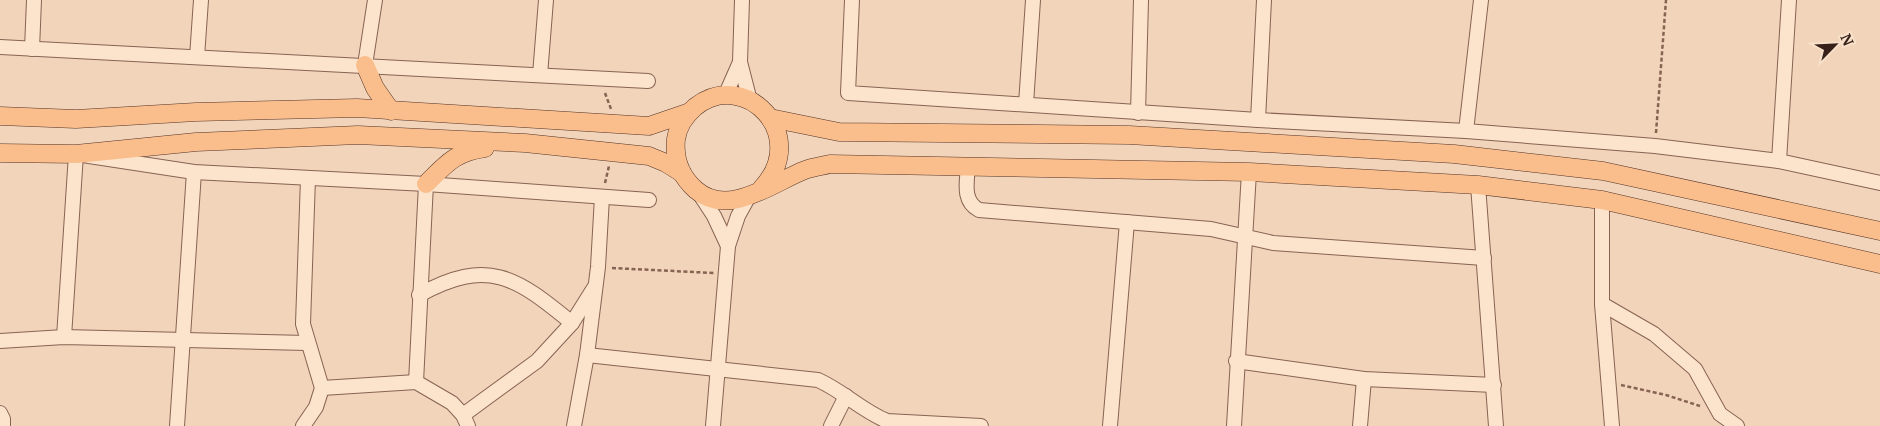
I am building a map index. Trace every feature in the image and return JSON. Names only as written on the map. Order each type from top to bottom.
[{"type":"main road","points":[[365,65],[375,88],[391,111]]},
{"type":"main road","points":[[0,116],[76,119],[205,112],[357,108],[649,126],[690,112],[700,104],[725,96],[750,101],[770,118],[778,136],[780,156],[776,168],[755,193]]},
{"type":"main road","points":[[682,173],[677,161],[677,135],[690,112]]},
{"type":"main road","points":[[770,118],[839,132],[1129,135],[1454,154],[1603,171],[1880,231]]},
{"type":"main road","points":[[0,153],[76,154],[196,142],[358,135],[525,143],[649,156],[666,163],[682,173],[699,192],[724,201],[755,193],[807,169],[830,164],[1249,172],[1478,185],[1602,200],[1880,264]]},
{"type":"main road","points":[[426,184],[460,153],[525,143]]},
{"type":"street","points":[[32,49],[34,0]]},
{"type":"street","points":[[197,57],[201,0]]},
{"type":"street","points":[[365,65],[375,0]]},
{"type":"street","points":[[540,75],[546,0]]},
{"type":"street","points":[[742,0],[740,62],[750,101]]},
{"type":"street","points":[[852,0],[848,94],[1466,132],[1655,146],[1779,161],[1880,183]]},
{"type":"street","points":[[1026,104],[1033,0]]},
{"type":"street","points":[[1138,113],[1141,0]]},
{"type":"street","points":[[1258,120],[1264,0]]},
{"type":"street","points":[[1466,132],[1481,0]]},
{"type":"street","points":[[1779,161],[1789,0]]},
{"type":"street","points":[[0,47],[365,65],[648,82]]},
{"type":"street","points":[[725,96],[740,62]]},
{"type":"street","points":[[64,337],[76,154],[194,172],[426,184],[649,200]]},
{"type":"street","points":[[968,166],[968,200],[979,210],[1217,229],[1274,243],[1484,258]]},
{"type":"street","points":[[177,426],[194,172]]},
{"type":"street","points":[[1234,426],[1236,361],[1249,172]]},
{"type":"street","points":[[303,426],[316,407],[322,388],[303,324],[308,178]]},
{"type":"street","points":[[416,382],[426,184]]},
{"type":"street","points":[[1478,185],[1496,426]]},
{"type":"street","points":[[699,192],[714,216],[728,246]]},
{"type":"street","points":[[713,426],[728,274],[728,246],[738,216],[755,193]]},
{"type":"street","points":[[574,426],[588,355],[598,268],[602,197]]},
{"type":"street","points":[[1602,200],[1602,304],[1612,426]]},
{"type":"street","points":[[1110,426],[1127,222]]},
{"type":"street","points":[[419,295],[439,284],[469,275],[509,279],[529,289],[572,323]]},
{"type":"street","points":[[322,388],[416,382],[452,403],[465,421],[537,361],[572,323],[596,285]]},
{"type":"street","points":[[1602,304],[1654,334],[1695,369],[1720,414],[1737,426]]},
{"type":"street","points":[[0,341],[64,337],[183,341],[307,342]]},
{"type":"street","points":[[588,355],[818,380],[887,422],[981,426]]},
{"type":"street","points":[[1236,361],[1364,379],[1494,385]]},
{"type":"street","points":[[1360,426],[1364,379]]},
{"type":"street","points":[[831,426],[846,396]]},
{"type":"street","points":[[0,413],[3,419],[3,426]]},
{"type":"path","points":[[1655,146],[1666,0]]},
{"type":"path","points":[[600,78],[616,124]]},
{"type":"path","points":[[602,197],[612,153]]},
{"type":"path","points":[[598,268],[728,274]]},
{"type":"path","points":[[1609,382],[1666,395],[1720,414]]}]
